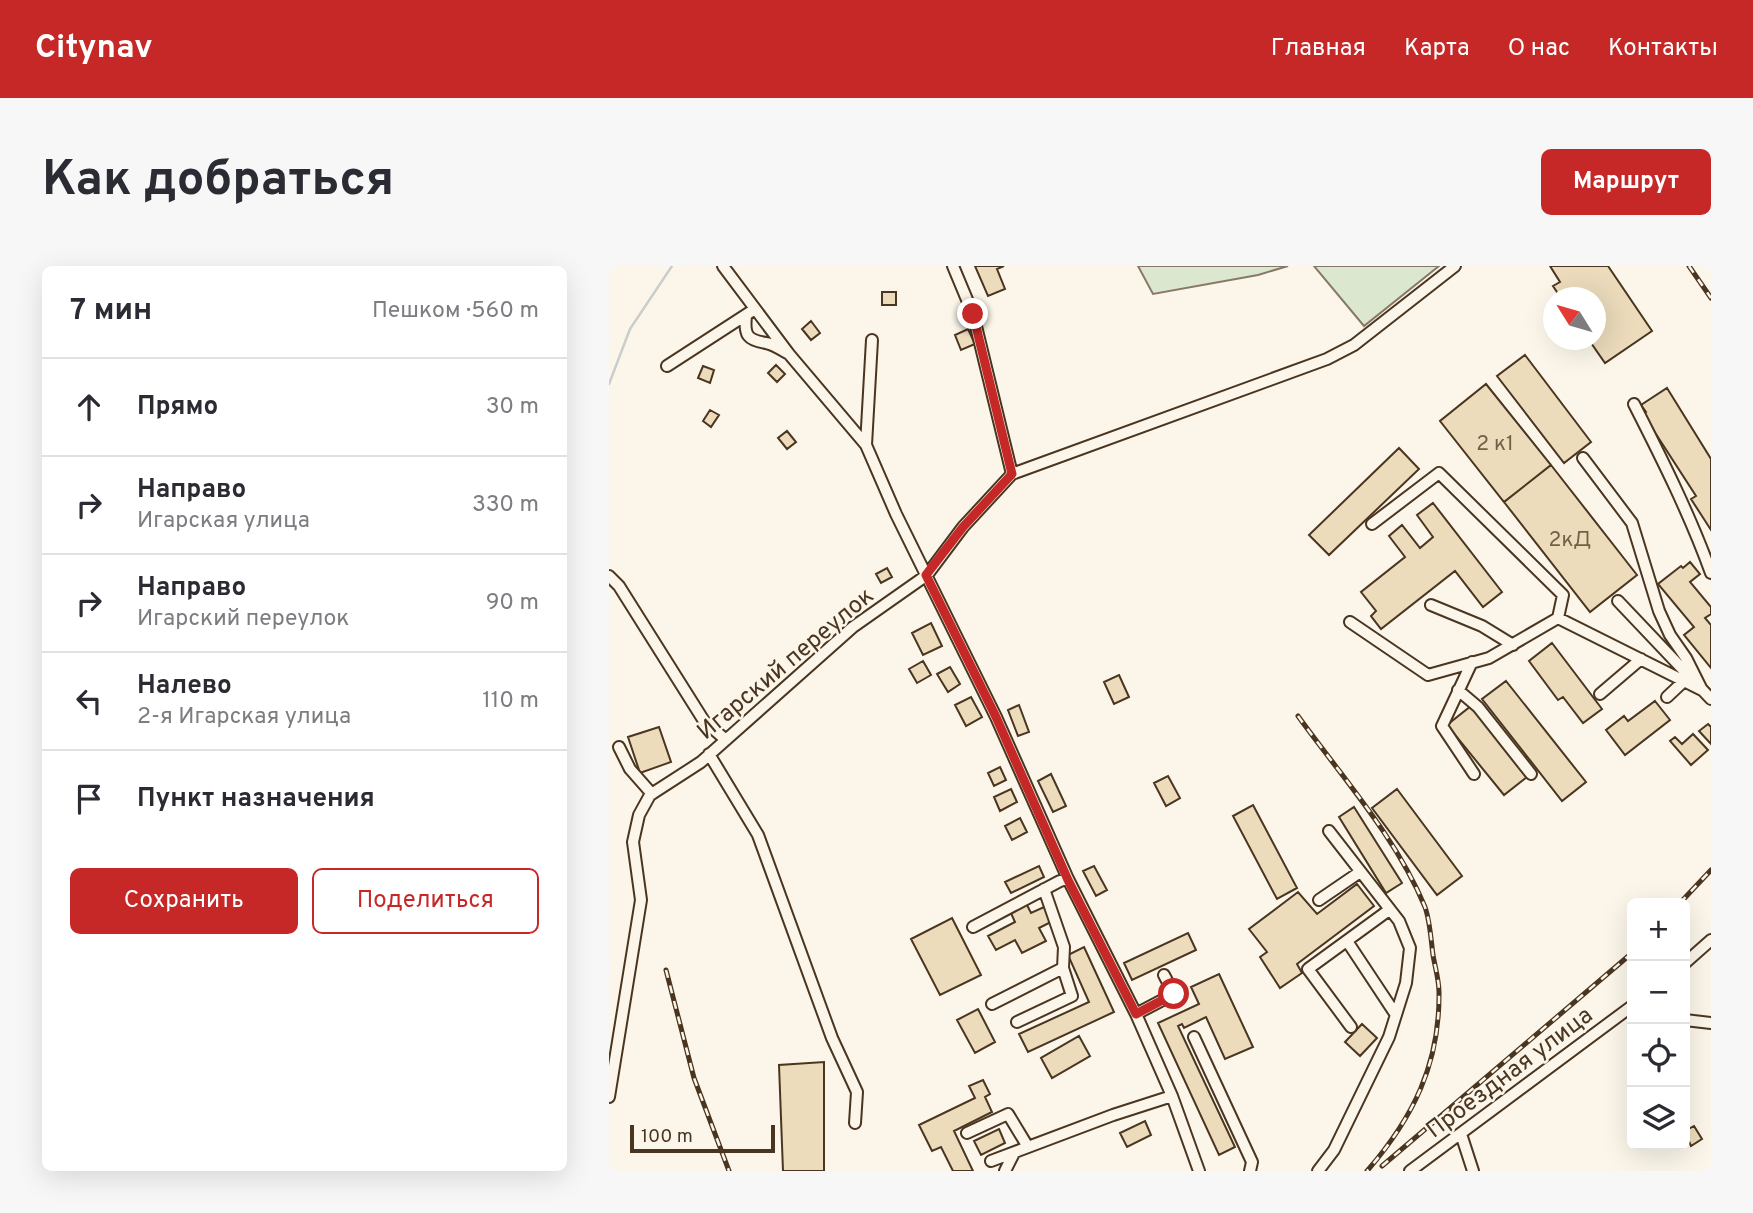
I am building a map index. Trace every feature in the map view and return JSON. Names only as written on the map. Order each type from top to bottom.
[{"type":"street","points":[[723,266],[750,313],[866,444],[926,575],[996,717],[1068,880],[1136,1014],[1172,1096],[1198,1168],[1186,1171]]},
{"type":"street","points":[[953,266],[973,314],[1012,474]]},
{"type":"street","name":"Игарский переулок","points":[[652,794],[701,762],[853,627],[926,575],[963,527],[1012,474],[1327,359],[1354,345],[1455,266]]},
{"type":"street","points":[[750,313],[744,327],[749,337],[757,343],[768,342],[789,354]]},
{"type":"street","points":[[667,366],[750,313]]},
{"type":"street","points":[[866,444],[871,341]]},
{"type":"street","points":[[1634,404],[1668,471],[1711,573]]},
{"type":"street","points":[[1583,458],[1632,523],[1659,611],[1702,690]]},
{"type":"street","points":[[1350,622],[1428,675],[1489,658],[1559,618],[1563,595],[1439,473],[1372,523]]},
{"type":"street","points":[[609,576],[619,586],[704,721],[726,740]]},
{"type":"street","points":[[1618,601],[1711,699]]},
{"type":"street","points":[[1431,605],[1482,626],[1513,645]]},
{"type":"street","points":[[1559,618],[1702,690]]},
{"type":"street","points":[[1600,694],[1641,659]]},
{"type":"street","points":[[1472,662],[1441,726],[1474,774]]},
{"type":"street","points":[[1667,697],[1684,681]]},
{"type":"street","points":[[1458,690],[1478,707],[1531,774]]},
{"type":"street","points":[[609,1097],[641,900],[633,842],[639,815],[652,794],[630,769],[619,747]]},
{"type":"street","points":[[709,754],[758,835],[832,1038],[857,1092],[855,1124]]},
{"type":"street","points":[[1318,1171],[1334,1150],[1389,1037],[1406,983],[1410,948],[1399,921],[1329,831]]},
{"type":"street","points":[[1319,900],[1360,872]]},
{"type":"street","points":[[974,927],[1060,881],[1068,880]]},
{"type":"street","points":[[1017,1022],[1072,996],[1063,968],[1064,947],[1044,889]]},
{"type":"street","points":[[1351,1027],[1307,969],[1389,910]]},
{"type":"street","points":[[1687,961],[1711,940]]},
{"type":"street","points":[[1347,941],[1396,1015]]},
{"type":"street","points":[[992,1004],[1063,968]]},
{"type":"street","points":[[1136,1014],[1174,994],[1164,975]]},
{"type":"street","name":"Проездная улица","points":[[1410,1171],[1627,1010]]},
{"type":"street","points":[[1690,1021],[1711,1023]]},
{"type":"street","points":[[1194,1037],[1252,1162],[1250,1171]]},
{"type":"street","points":[[991,1161],[1172,1096]]},
{"type":"street","points":[[967,1133],[1008,1114],[1028,1147]]},
{"type":"street","points":[[1461,1133],[1473,1171]]},
{"type":"street","points":[[1005,1171],[1014,1153]]},
{"type":"green space","points":[[1138,266],[1288,266],[1258,275],[1153,294]]},
{"type":"green space","points":[[1314,266],[1439,266],[1364,326]]},
{"type":"building","points":[[975,266],[1004,266],[997,269],[1005,289],[988,296]]},
{"type":"building","points":[[1550,266],[1608,266],[1652,331],[1605,363],[1596,350],[1606,350],[1606,287],[1554,287],[1560,282]]},
{"type":"building","points":[[882,292],[896,292],[896,305],[882,305]]},
{"type":"building","points":[[811,321],[820,333],[811,340],[802,329]]},
{"type":"building","points":[[968,329],[975,344],[961,350],[955,335]]},
{"type":"building","points":[[1525,355],[1591,442],[1564,463],[1497,376]]},
{"type":"building","points":[[776,365],[785,374],[777,382],[768,373]]},
{"type":"building","points":[[703,366],[714,370],[710,383],[698,378]]},
{"type":"building","points":[[1486,384],[1551,465],[1504,502],[1440,421]]},
{"type":"building","points":[[1667,388],[1711,459],[1711,530],[1691,499],[1696,496],[1643,414],[1646,412],[1641,405]]},
{"type":"building","points":[[710,410],[719,415],[711,427],[703,421]]},
{"type":"building","points":[[787,431],[796,442],[787,449],[778,438]]},
{"type":"building","points":[[1399,448],[1419,469],[1329,555],[1309,535]]},
{"type":"building","points":[[1551,465],[1637,575],[1590,612],[1504,502]]},
{"type":"building","points":[[1433,503],[1502,592],[1483,607],[1455,571],[1381,629],[1371,616],[1376,611],[1361,592],[1405,557],[1389,536],[1402,525],[1420,548],[1433,537],[1417,515]]},
{"type":"building","points":[[1690,562],[1700,574],[1690,582],[1711,607],[1711,614],[1705,618],[1711,625],[1711,668],[1684,635],[1694,627],[1658,584]]},
{"type":"building","points":[[887,568],[892,577],[881,583],[876,574]]},
{"type":"building","points":[[931,623],[942,646],[923,655],[912,633]]},
{"type":"building","points":[[1552,643],[1602,709],[1583,723],[1563,697],[1558,700],[1529,661]]},
{"type":"building","points":[[923,661],[931,675],[917,683],[909,669]]},
{"type":"building","points":[[950,667],[960,684],[948,692],[937,674]]},
{"type":"building","points":[[1119,675],[1129,697],[1114,704],[1104,682]]},
{"type":"building","points":[[1506,681],[1586,782],[1562,801],[1482,699]]},
{"type":"building","points":[[971,697],[982,717],[966,726],[955,705]]},
{"type":"building","points":[[1655,701],[1670,720],[1625,755],[1606,730],[1624,716],[1628,721]]},
{"type":"building","points":[[1019,705],[1029,732],[1018,736],[1008,710]]},
{"type":"building","points":[[1471,706],[1527,777],[1504,795],[1447,725]]},
{"type":"building","points":[[1708,724],[1711,727],[1711,744],[1699,731]]},
{"type":"building","points":[[659,727],[671,762],[640,773],[628,737]]},
{"type":"building","points":[[1693,734],[1708,750],[1691,765],[1670,741],[1675,737],[1682,744]]},
{"type":"building","points":[[1000,767],[1006,780],[994,786],[988,773]]},
{"type":"building","points":[[1051,774],[1066,806],[1053,812],[1038,781]]},
{"type":"building","points":[[1168,776],[1180,798],[1166,806],[1154,783]]},
{"type":"building","points":[[1011,789],[1017,802],[1000,811],[994,797]]},
{"type":"building","points":[[1397,789],[1462,876],[1437,895],[1372,808]]},
{"type":"building","points":[[1253,805],[1297,888],[1277,899],[1233,816]]},
{"type":"building","points":[[1354,807],[1402,883],[1386,893],[1339,817]]},
{"type":"building","points":[[1020,818],[1027,832],[1012,840],[1005,826]]},
{"type":"building","points":[[1039,866],[1044,877],[1011,893],[1005,882]]},
{"type":"building","points":[[1094,866],[1107,890],[1096,896],[1083,871]]},
{"type":"building","points":[[1357,884],[1374,906],[1297,964],[1302,973],[1280,988],[1260,957],[1267,952],[1249,929],[1298,892],[1317,914]]},
{"type":"building","points":[[1026,903],[1031,913],[1044,907],[1051,922],[1039,928],[1046,941],[1022,953],[1015,940],[996,950],[988,936],[1015,922],[1010,911]]},
{"type":"building","points":[[952,918],[981,975],[940,995],[911,939]]},
{"type":"building","points":[[1188,933],[1196,950],[1132,980],[1124,963]]},
{"type":"building","points":[[1084,947],[1114,1012],[1028,1052],[1019,1034],[1089,1002],[1068,955]]},
{"type":"building","points":[[1219,974],[1253,1047],[1225,1059],[1206,1017],[1184,1028],[1182,1024],[1178,1026],[1235,1147],[1219,1155],[1158,1023],[1199,1004],[1191,987]]},
{"type":"building","points":[[978,1009],[995,1042],[975,1053],[957,1020]]},
{"type":"building","points":[[1362,1024],[1377,1038],[1360,1056],[1345,1042]]},
{"type":"building","points":[[1079,1036],[1090,1056],[1052,1078],[1041,1058]]},
{"type":"building","points":[[824,1062],[824,1171],[783,1171],[779,1065]]},
{"type":"building","points":[[983,1080],[990,1094],[985,1097],[992,1112],[954,1131],[973,1171],[953,1171],[941,1147],[932,1151],[919,1125],[975,1098],[969,1086]]},
{"type":"building","points":[[1145,1121],[1151,1135],[1127,1147],[1120,1133]]},
{"type":"building","points":[[1694,1126],[1702,1139],[1691,1146],[1690,1144],[1690,1128]]},
{"type":"building","points":[[999,1129],[1005,1143],[981,1155],[974,1141]]},
{"type":"waterway","points":[[609,384],[630,329],[672,266]]},
{"type":"railway","points":[[1689,266],[1711,298]]},
{"type":"railway","points":[[1298,716],[1384,832],[1413,881],[1427,912],[1438,983],[1435,1043],[1421,1089],[1398,1131],[1367,1171]]},
{"type":"railway","points":[[1685,898],[1711,870]]},
{"type":"railway","points":[[1382,1166],[1627,957]]},
{"type":"railway","points":[[666,970],[694,1078],[729,1171]]},
{"type":"route","points":[[973,314],[1012,474],[963,527],[926,575],[996,717],[1068,880],[1136,1014],[1174,994]]}]
